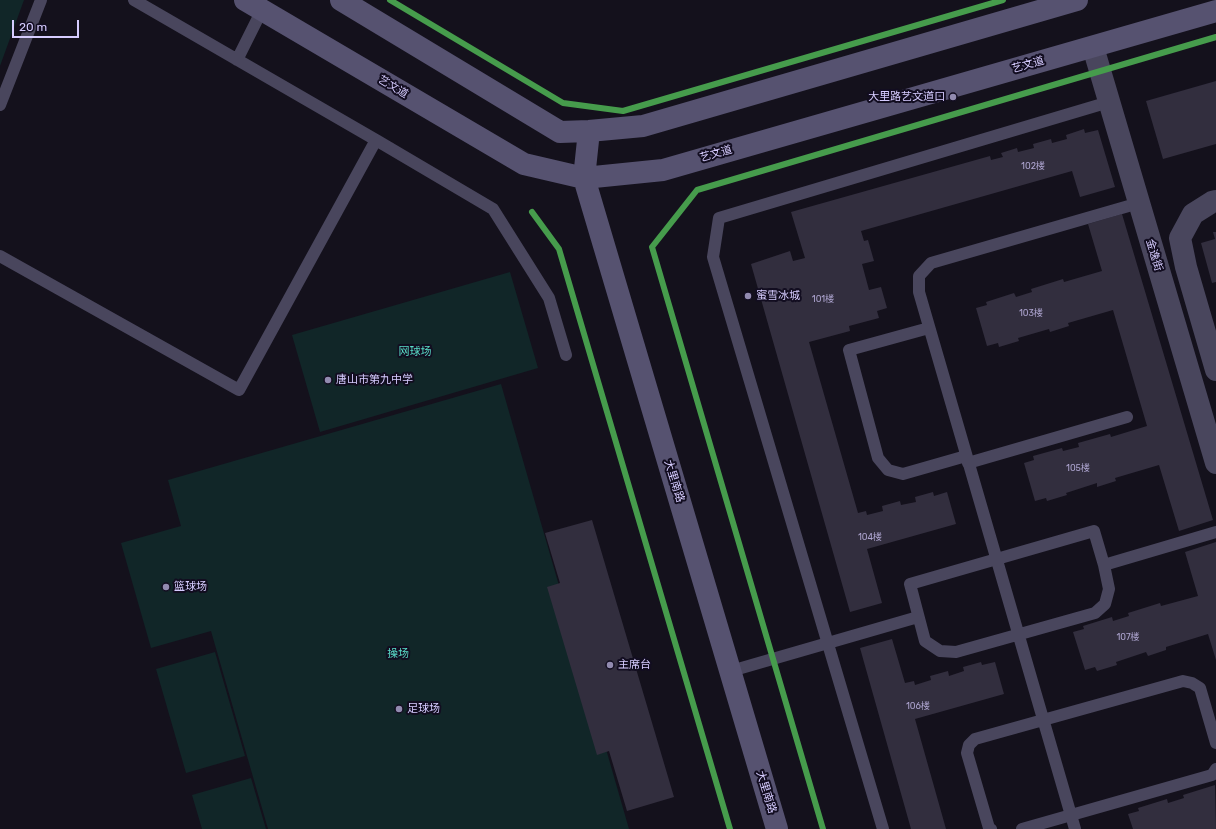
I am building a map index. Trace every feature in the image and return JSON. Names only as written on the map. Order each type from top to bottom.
[{"type":"main road","points":[[341,0],[560,132],[643,126],[1077,0]]},
{"type":"main road","name":"艺文道","points":[[254,5],[524,164],[584,178],[662,170],[1216,11]]},
{"type":"main road","name":"大里南路","points":[[589,131],[584,178],[777,829]]},
{"type":"street","name":"金逸街","points":[[1093,47],[1216,463]]},
{"type":"street","points":[[1216,201],[1192,214],[1180,238],[1186,267],[1216,370]]},
{"type":"lane","points":[[0,105],[41,0]]},
{"type":"lane","points":[[134,0],[493,209],[549,298],[566,355]]},
{"type":"lane","points":[[237,60],[254,5]]},
{"type":"lane","points":[[883,829],[713,257],[719,218],[1109,102]]},
{"type":"lane","points":[[0,256],[239,390],[376,140]]},
{"type":"lane","points":[[1074,829],[929,328],[919,292],[919,276],[931,263],[1139,203]]},
{"type":"lane","points":[[929,328],[849,350],[878,458],[888,470],[903,474],[967,460],[1127,417]]},
{"type":"lane","points":[[1094,532],[1104,564],[1109,589],[1105,604],[1095,613],[956,652],[940,651],[925,641],[910,584],[996,559],[1094,532]]},
{"type":"lane","points":[[1104,564],[1216,532]]},
{"type":"lane","points":[[730,671],[918,617]]},
{"type":"lane","points":[[992,829],[989,828],[967,753],[969,745],[975,739],[1183,681],[1192,683],[1200,688],[1216,743]]},
{"type":"lane","points":[[1022,829],[1212,775],[1216,769]]},
{"type":"green space","points":[[0,0],[24,0],[0,66]]},
{"type":"green space","name":"网球场","points":[[510,272],[538,368],[320,432],[292,335]]},
{"type":"green space","name":"操场","points":[[501,384],[629,829],[268,829],[211,631],[151,648],[121,543],[181,526],[168,480]]},
{"type":"green space","points":[[215,652],[245,756],[186,773],[156,669]]},
{"type":"green space","points":[[251,778],[266,829],[202,829],[192,795]]},
{"type":"building","points":[[1216,81],[1216,144],[1163,159],[1146,101]]},
{"type":"building","points":[[1084,129],[1085,133],[1098,130],[1115,187],[1080,197],[1072,171],[861,231],[864,241],[868,240],[874,261],[862,264],[869,290],[881,287],[887,308],[877,311],[879,318],[849,326],[850,331],[809,342],[858,513],[866,511],[867,515],[883,511],[882,506],[900,501],[901,505],[916,502],[915,497],[933,492],[934,496],[947,492],[956,524],[867,549],[882,603],[850,612],[751,264],[790,251],[793,261],[805,258],[791,212],[990,156],[991,160],[1003,157],[1001,153],[1017,148],[1018,152],[1034,148],[1033,144],[1051,139],[1052,143],[1067,139],[1066,135]]},
{"type":"building","points":[[1122,214],[1213,520],[1179,531],[1159,465],[1115,478],[1116,481],[1097,487],[1097,483],[1047,501],[1046,498],[1035,501],[1024,463],[1034,460],[1033,456],[1062,448],[1063,451],[1079,447],[1078,443],[1110,434],[1111,437],[1147,426],[1113,310],[1068,323],[1069,326],[1050,332],[1049,329],[1018,338],[1019,341],[999,347],[998,343],[987,346],[976,308],[987,305],[986,302],[1014,293],[1016,297],[1032,292],[1031,289],[1063,279],[1064,282],[1102,271],[1088,224]]},
{"type":"building","points":[[1213,232],[1216,232],[1216,282],[1212,283],[1201,243],[1215,239]]},
{"type":"building","name":"主席台","points":[[592,520],[674,797],[627,811],[609,751],[597,755],[547,587],[560,583],[545,533]]},
{"type":"building","points":[[1216,542],[1216,660],[1208,634],[1166,647],[1166,650],[1148,656],[1146,652],[1116,662],[1117,665],[1097,671],[1095,667],[1085,670],[1073,632],[1084,629],[1083,626],[1112,617],[1113,621],[1129,616],[1128,613],[1160,603],[1161,606],[1198,596],[1185,552]]},
{"type":"building","points":[[892,639],[905,683],[914,681],[915,685],[931,680],[930,676],[948,671],[949,676],[964,671],[963,667],[981,662],[982,665],[995,662],[1004,694],[915,719],[946,829],[911,829],[860,648]]},
{"type":"building","points":[[1215,785],[1216,829],[1133,829],[1128,814],[1139,811],[1138,808],[1167,799],[1168,803],[1184,798],[1183,795]]},
{"type":"cycle path","points":[[390,0],[563,103],[623,111],[1003,0]]},
{"type":"cycle path","points":[[823,829],[652,247],[697,190],[1216,37]]},
{"type":"cycle path","points":[[532,212],[559,249],[730,829]]},
{"type":"place","name":"大里路艺文道口","points":[[953,97]]},
{"type":"place","name":"蜜雪冰城","points":[[748,296]]},
{"type":"place","name":"唐山市第九中学","points":[[328,380]]},
{"type":"place","name":"篮球场","points":[[166,587]]},
{"type":"place","name":"主席台","points":[[610,665]]},
{"type":"place","name":"足球场","points":[[399,709]]}]
